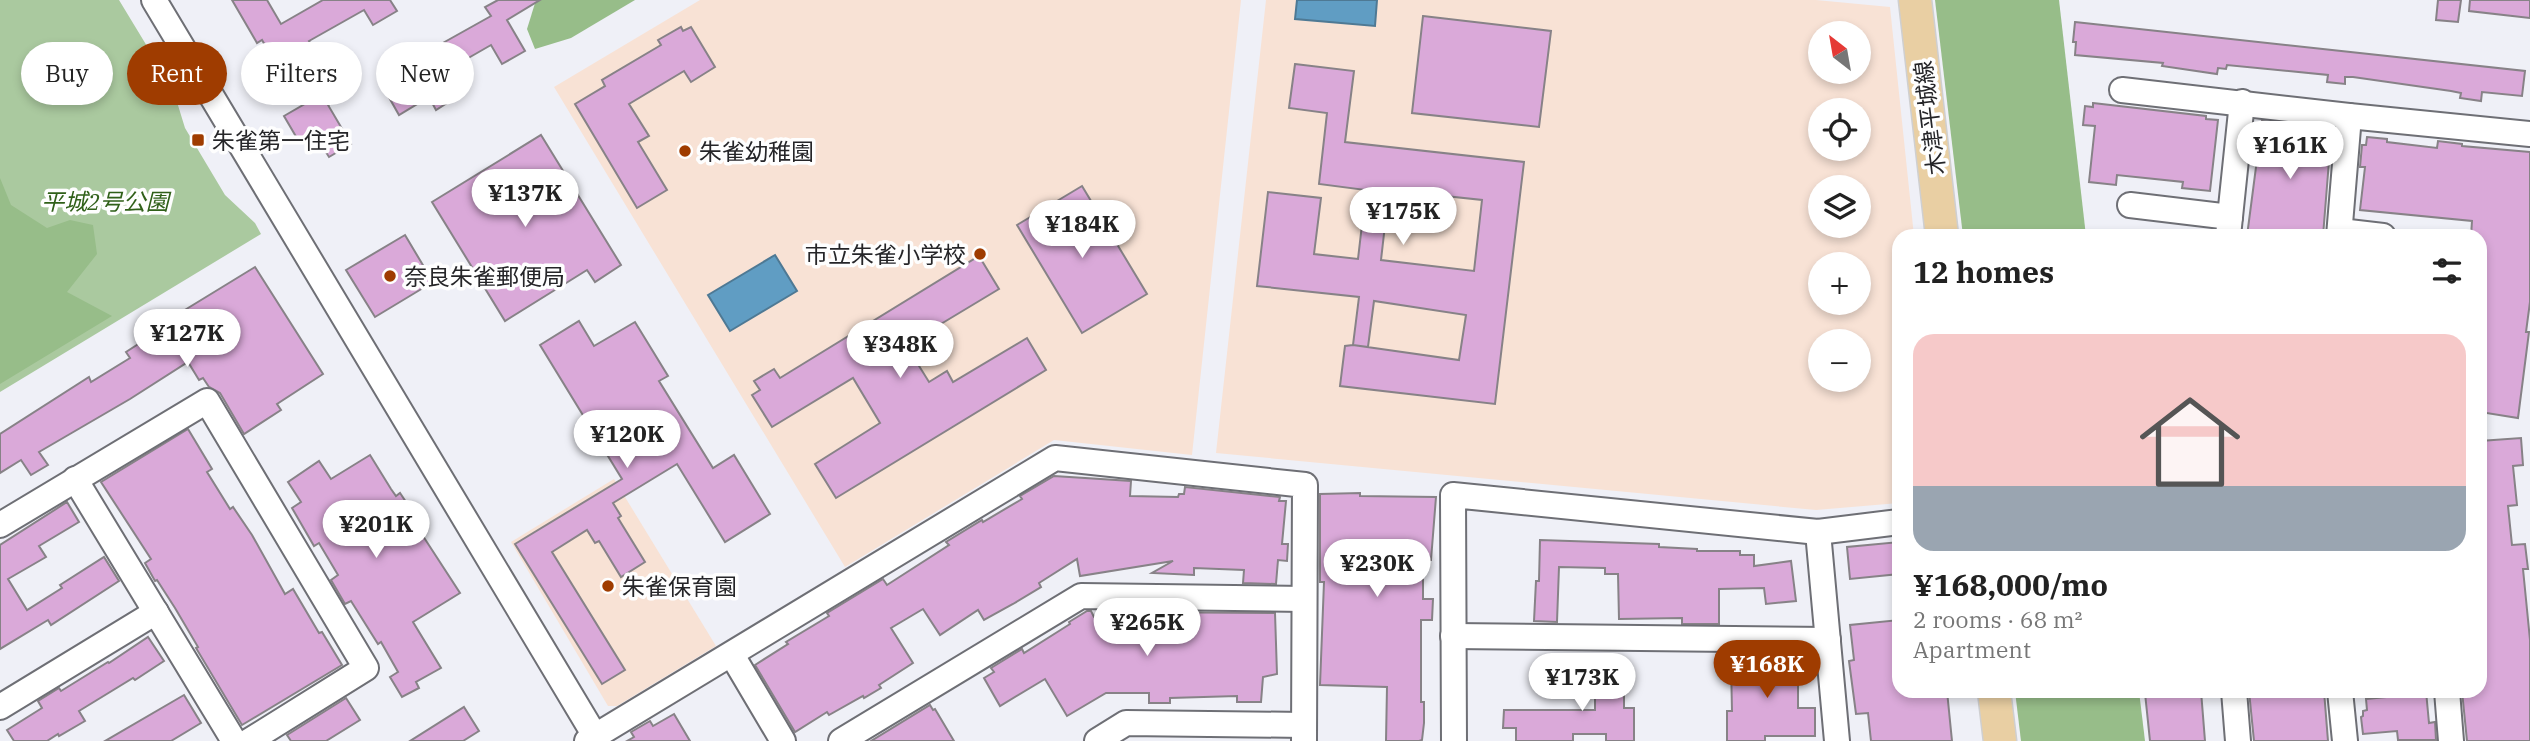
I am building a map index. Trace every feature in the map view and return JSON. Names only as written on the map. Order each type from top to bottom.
[{"type":"main road","name":"木津平城線","points":[[1915,0],[1941,229]]},
{"type":"main road","points":[[1995,698],[2000,741]]},
{"type":"street","points":[[154,0],[593,739],[1055,458],[1305,485],[1304,733],[1126,723],[1097,741]]},
{"type":"street","points":[[2122,90],[2530,134]]},
{"type":"street","points":[[2130,205],[2229,226],[2242,103]]},
{"type":"street","points":[[2340,229],[2349,116]]},
{"type":"street","points":[[0,524],[207,401],[366,668],[249,741]]},
{"type":"street","points":[[75,479],[234,741]]},
{"type":"street","points":[[1454,741],[1453,495],[1818,532],[1892,523]]},
{"type":"street","points":[[1818,532],[1837,741]]},
{"type":"street","points":[[841,741],[1081,596],[1304,599]]},
{"type":"street","points":[[0,707],[156,612]]},
{"type":"street","points":[[1453,636],[1828,640]]},
{"type":"street","points":[[732,655],[783,741]]},
{"type":"street","points":[[2235,698],[2238,741]]},
{"type":"street","points":[[2341,698],[2345,741]]},
{"type":"street","points":[[2448,698],[2451,741]]},
{"type":"shaded area","name":"市立朱雀小学校","points":[[700,0],[1241,0],[1192,455],[1054,440],[845,567],[554,87]]},
{"type":"shaded area","points":[[1266,0],[1816,0],[1890,7],[1913,229],[1892,229],[1892,504],[1816,510],[1216,453]]},
{"type":"shaded area","name":"朱雀保育園","points":[[614,479],[716,646],[617,706],[608,706],[511,542]]},
{"type":"green space","name":"平城2号公園","points":[[0,0],[119,0],[144,42],[127,42],[127,105],[178,105],[185,128],[225,195],[255,223],[261,234],[0,392]]},
{"type":"green space","points":[[536,0],[635,0],[571,38],[535,49],[527,29]]},
{"type":"green space","points":[[1935,0],[2059,0],[2085,229],[1962,229]]},
{"type":"green space","points":[[0,178],[11,205],[47,228],[70,220],[93,225],[97,254],[67,292],[112,316],[0,384]]},
{"type":"green space","points":[[2016,698],[2140,698],[2145,741],[2021,741]]},
{"type":"water","points":[[1297,0],[1377,0],[1375,26],[1295,19]]},
{"type":"water","points":[[775,255],[797,291],[730,331],[708,295]]},
{"type":"building","points":[[232,0],[267,0],[281,24],[323,0],[390,0],[397,11],[373,25],[364,10],[310,42],[256,42]]},
{"type":"building","points":[[498,0],[540,0],[507,20],[525,51],[502,64],[491,45],[474,55],[474,42],[445,42],[491,16],[485,7]]},
{"type":"building","points":[[2438,0],[2461,0],[2458,22],[2436,20]]},
{"type":"building","points":[[2470,0],[2530,0],[2530,18],[2469,11]]},
{"type":"building","points":[[1423,16],[1551,31],[1539,127],[1412,113]]},
{"type":"building","points":[[2075,22],[2525,71],[2522,96],[2482,92],[2481,101],[2460,98],[2461,93],[2451,91],[2353,77],[2345,77],[2345,84],[2327,82],[2328,75],[2227,65],[2226,69],[2218,68],[2217,74],[2162,66],[2163,63],[2075,55]]},
{"type":"building","points":[[681,27],[683,31],[691,27],[715,67],[691,82],[684,71],[629,104],[649,136],[638,142],[667,190],[637,208],[575,104],[605,86],[602,80],[661,45],[658,40]]},
{"type":"building","points":[[1295,64],[1354,71],[1345,142],[1524,162],[1495,404],[1340,386],[1345,346],[1353,345],[1359,297],[1257,286],[1268,192],[1321,198],[1314,254],[1358,259],[1366,190],[1319,184],[1327,113],[1289,108]],"holes":[[[1389,190],[1482,200],[1474,271],[1381,260]],[[1374,301],[1466,315],[1459,360],[1353,345],[1368,347]]]},
{"type":"building","points":[[2093,103],[2206,116],[2206,119],[2218,120],[2210,191],[2182,188],[2183,182],[2117,175],[2116,185],[2089,182],[2095,126],[2083,125],[2085,106],[2093,107]]},
{"type":"building","points":[[303,105],[328,105],[351,144],[329,157],[314,133],[298,140],[284,116]]},
{"type":"building","points":[[393,105],[416,105],[399,115]]},
{"type":"building","points":[[2262,121],[2328,129],[2328,136],[2331,136],[2324,229],[2248,229]]},
{"type":"building","points":[[541,135],[621,265],[595,282],[587,270],[505,321],[432,202]]},
{"type":"building","points":[[2367,137],[2437,148],[2438,141],[2462,146],[2530,152],[2530,302],[2526,332],[2529,332],[2518,418],[2487,413],[2487,229],[2471,229],[2472,221],[2360,210],[2365,167],[2360,167],[2362,145],[2366,145]]},
{"type":"building","points":[[1082,186],[1147,294],[1082,333],[1017,225]]},
{"type":"building","name":"奈良朱雀郵便局","points":[[405,235],[433,282],[375,317],[346,270]]},
{"type":"building","points":[[979,256],[999,289],[906,345],[929,382],[947,371],[953,382],[1027,338],[1046,370],[836,498],[815,464],[880,423],[853,378],[772,427],[752,395],[760,390],[754,381],[774,369],[780,378]]},
{"type":"building","points":[[255,267],[323,374],[277,404],[281,410],[244,434],[220,393],[209,387],[203,378],[199,380],[188,362],[39,452],[48,465],[31,475],[21,460],[0,473],[0,434],[89,377],[91,382],[130,358],[126,352],[177,319],[175,316]]},
{"type":"building","points":[[579,321],[594,346],[635,322],[668,376],[659,381],[713,468],[734,455],[770,514],[725,542],[677,464],[613,503],[621,516],[618,518],[645,562],[621,577],[599,541],[595,543],[587,530],[552,552],[625,670],[602,684],[515,544],[622,479],[540,345]]},
{"type":"building","points":[[188,429],[212,469],[207,472],[230,509],[233,507],[252,535],[285,594],[293,589],[342,665],[242,725],[175,608],[145,563],[151,559],[101,482]]},
{"type":"building","points":[[2521,438],[2523,465],[2513,466],[2517,505],[2508,506],[2512,545],[2525,544],[2528,569],[2523,569],[2530,640],[2530,741],[2467,741],[2463,698],[2487,698],[2487,440]]},
{"type":"building","points":[[370,455],[396,496],[400,493],[412,511],[408,513],[460,593],[413,622],[441,668],[416,682],[419,688],[402,697],[390,677],[398,672],[381,642],[378,644],[351,601],[345,604],[331,580],[338,575],[319,543],[314,546],[292,508],[301,502],[288,482],[319,461],[331,479]]},
{"type":"building","points":[[1054,476],[1131,481],[1130,496],[1178,497],[1179,494],[1184,494],[1185,487],[1280,497],[1279,501],[1286,501],[1282,544],[1288,544],[1287,561],[1278,560],[1276,584],[1243,583],[1244,570],[1194,568],[1194,575],[1152,573],[1173,561],[1080,576],[1077,559],[1039,583],[1041,587],[1013,604],[984,620],[978,610],[940,635],[923,609],[891,628],[913,663],[864,698],[863,696],[829,715],[827,712],[795,732],[755,665],[829,616],[827,613],[883,579],[887,585],[949,545],[946,542],[1022,499],[1020,496]]},
{"type":"building","points":[[1360,493],[1360,496],[1436,497],[1431,560],[1423,560],[1423,599],[1433,599],[1432,620],[1421,620],[1421,702],[1424,702],[1424,723],[1422,740],[1419,741],[1386,741],[1387,687],[1320,685],[1324,582],[1320,582],[1320,494]]},
{"type":"building","points":[[67,502],[79,522],[39,546],[46,557],[8,579],[27,610],[104,557],[119,581],[51,625],[48,620],[0,649],[0,545]]},
{"type":"building","points":[[1540,540],[1659,544],[1659,547],[1697,551],[1740,551],[1740,555],[1754,555],[1754,566],[1791,561],[1796,601],[1766,604],[1764,588],[1719,589],[1719,624],[1682,624],[1682,618],[1619,619],[1618,574],[1605,574],[1605,568],[1559,567],[1557,622],[1534,621]]},
{"type":"building","points":[[1892,543],[1892,575],[1850,579],[1847,547]]},
{"type":"building","points":[[1087,611],[1091,611],[1094,617],[1120,618],[1120,612],[1275,613],[1277,674],[1263,677],[1261,702],[1237,702],[1237,696],[1170,698],[1170,703],[1149,703],[1149,693],[1106,693],[1067,716],[1045,679],[1000,706],[984,678],[994,672],[991,668],[1022,649],[1024,653]]},
{"type":"building","points":[[1892,621],[1892,698],[1948,698],[1952,741],[1871,741],[1868,713],[1856,714],[1849,661],[1854,660],[1850,625]]},
{"type":"building","points":[[148,637],[164,661],[79,711],[85,721],[59,736],[58,734],[47,741],[14,741],[7,730],[42,708],[38,701],[59,688],[61,691]]},
{"type":"building","points":[[1743,656],[1798,656],[1798,708],[1815,708],[1815,736],[1765,736],[1765,741],[1727,741],[1727,711],[1732,711],[1731,663],[1743,663]]},
{"type":"building","points":[[1602,658],[1624,658],[1624,708],[1634,708],[1634,741],[1606,741],[1606,734],[1573,734],[1573,741],[1516,741],[1516,728],[1503,728],[1504,710],[1595,710],[1595,667],[1602,667]]},
{"type":"building","points":[[184,695],[201,723],[171,741],[105,741]]},
{"type":"building","points":[[346,698],[360,720],[326,741],[291,741],[287,735]]},
{"type":"building","points":[[2146,698],[2202,698],[2205,741],[2150,741]]},
{"type":"building","points":[[2250,698],[2325,698],[2328,741],[2254,741]]},
{"type":"building","points":[[2427,698],[2429,723],[2435,722],[2436,740],[2398,740],[2397,731],[2363,734],[2361,717],[2363,711],[2367,710],[2366,699]]},
{"type":"building","points":[[930,705],[954,741],[871,741]]},
{"type":"building","points":[[464,707],[479,731],[463,741],[410,741]]},
{"type":"building","points":[[674,714],[690,741],[627,741],[634,737],[631,732],[650,721],[653,726]]},
{"type":"place","name":"朱雀第一住宅","points":[[198,140]]},
{"type":"place","name":"朱雀幼稚園","points":[[685,151]]},
{"type":"place","name":"市立朱雀小学校","points":[[980,254]]},
{"type":"place","name":"奈良朱雀郵便局","points":[[390,276]]},
{"type":"place","name":"朱雀保育園","points":[[608,586]]}]
